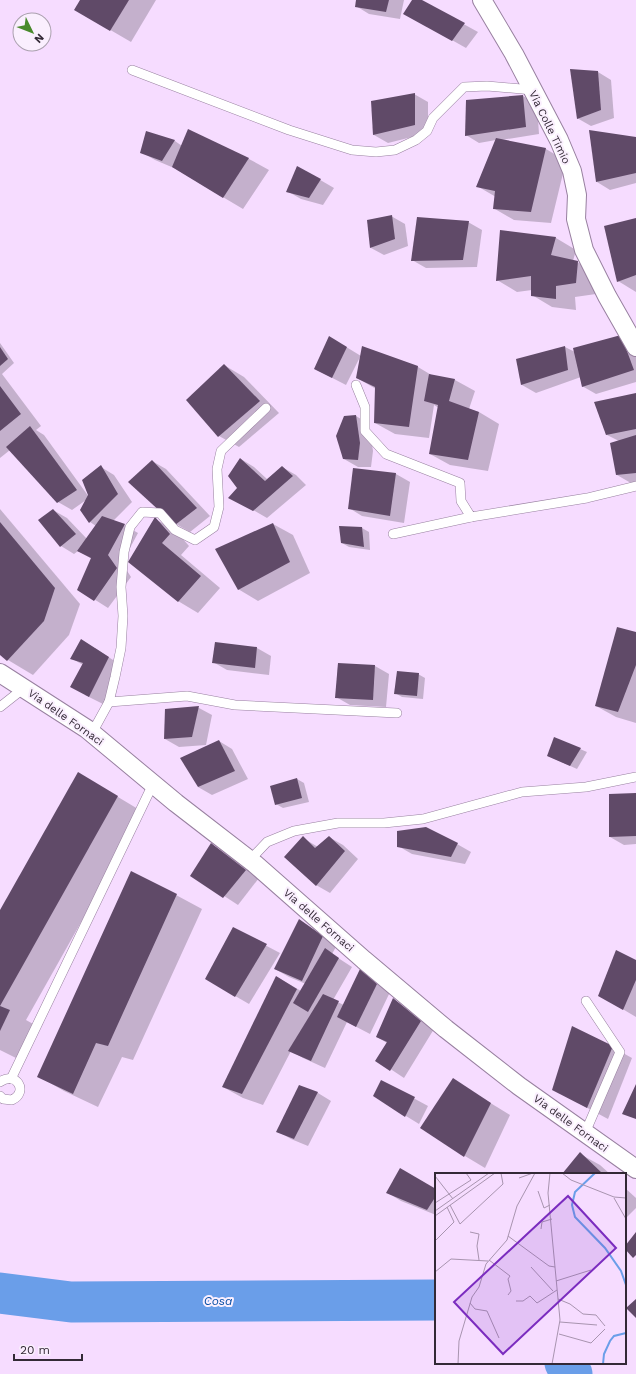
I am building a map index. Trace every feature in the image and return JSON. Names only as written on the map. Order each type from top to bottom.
[{"type":"street","name":"Via Colle Timio","points":[[482,0],[533,90],[559,140],[572,171],[577,195],[576,219],[584,250],[607,296],[636,346]]},
{"type":"street","name":"Via delle Fornaci","points":[[0,673],[92,733],[153,784],[250,860],[364,960],[446,1029],[519,1086],[636,1169]]},
{"type":"lane","points":[[132,70],[289,130],[352,150],[376,152],[395,150],[416,140],[426,131],[433,118],[464,87],[487,86],[533,90]]},
{"type":"lane","points":[[356,385],[365,407],[365,431],[386,454],[460,483],[461,501],[471,517]]},
{"type":"lane","points":[[92,733],[109,702],[121,648],[121,587],[124,552],[130,527],[142,512],[160,513],[175,530],[194,540],[214,527],[219,507],[217,469],[221,451],[266,408]]},
{"type":"lane","points":[[393,534],[471,517],[586,498],[636,486]]},
{"type":"lane","points":[[0,707],[24,688]]},
{"type":"lane","points":[[109,702],[188,696],[235,705],[397,713]]},
{"type":"lane","points":[[250,860],[267,842],[294,830],[338,823],[384,823],[423,819],[522,792],[586,788],[636,777]]},
{"type":"lane","points":[[11,1079],[153,784]]},
{"type":"lane","points":[[585,1133],[620,1052],[586,1000]]},
{"type":"lane","points":[[0,1082],[7,1078],[14,1080],[19,1086],[20,1090],[15,1099],[8,1100],[0,1096]]},
{"type":"building","points":[[80,0],[129,0],[110,31],[74,10]]},
{"type":"building","points":[[356,0],[389,0],[386,12],[355,7]]},
{"type":"building","points":[[412,0],[422,0],[465,23],[452,41],[403,14]]},
{"type":"building","points":[[570,69],[598,71],[601,110],[577,119]]},
{"type":"building","points":[[415,93],[415,125],[373,135],[371,101]]},
{"type":"building","points":[[523,95],[526,127],[465,136],[466,100]]},
{"type":"building","points":[[188,129],[249,158],[223,198],[172,167]]},
{"type":"building","points":[[589,130],[636,137],[636,173],[596,182]]},
{"type":"building","points":[[146,131],[175,140],[162,161],[140,153]]},
{"type":"building","points":[[496,138],[546,148],[531,212],[493,209],[495,191],[476,187]]},
{"type":"building","points":[[297,166],[321,179],[309,198],[286,192]]},
{"type":"building","points":[[392,215],[395,239],[370,248],[367,220]]},
{"type":"building","points":[[417,217],[469,221],[463,260],[411,261]]},
{"type":"building","points":[[636,218],[636,275],[617,282],[604,226]]},
{"type":"building","points":[[500,230],[556,237],[551,255],[578,261],[576,283],[556,286],[556,299],[531,296],[531,276],[496,281]]},
{"type":"building","points":[[621,335],[634,370],[582,387],[573,348]]},
{"type":"building","points":[[329,336],[347,347],[332,378],[314,369]]},
{"type":"building","points":[[362,346],[418,366],[409,427],[374,423],[375,387],[356,378]]},
{"type":"building","points":[[565,346],[568,370],[521,385],[516,359]]},
{"type":"building","points":[[0,347],[8,359],[0,366]]},
{"type":"building","points":[[224,364],[260,401],[218,437],[186,400]]},
{"type":"building","points":[[429,374],[455,379],[449,401],[479,412],[468,460],[429,454],[438,405],[424,401]]},
{"type":"building","points":[[0,386],[21,414],[0,431]]},
{"type":"building","points":[[636,393],[636,429],[606,435],[594,402]]},
{"type":"building","points":[[356,415],[360,443],[358,460],[343,459],[336,436],[344,416]]},
{"type":"building","points":[[30,426],[77,490],[57,503],[6,447]]},
{"type":"building","points":[[636,435],[636,473],[616,475],[610,443]]},
{"type":"building","points":[[240,458],[265,481],[282,466],[293,476],[253,511],[228,498],[237,488],[228,476]]},
{"type":"building","points":[[152,460],[197,508],[175,525],[128,482]]},
{"type":"building","points":[[101,465],[118,494],[89,523],[80,510],[88,495],[82,480]]},
{"type":"building","points":[[353,468],[396,473],[390,516],[348,509]]},
{"type":"building","points":[[53,509],[76,534],[60,547],[38,520]]},
{"type":"building","points":[[102,516],[125,524],[108,555],[117,568],[94,601],[77,590],[91,558],[77,551]]},
{"type":"building","points":[[155,517],[170,534],[162,543],[201,576],[178,602],[128,562]]},
{"type":"building","points":[[0,522],[55,588],[44,621],[7,661],[0,655]]},
{"type":"building","points":[[273,523],[290,562],[238,590],[215,549]]},
{"type":"building","points":[[339,526],[362,527],[364,547],[341,543]]},
{"type":"building","points":[[617,627],[636,632],[636,665],[618,712],[595,706]]},
{"type":"building","points":[[81,639],[109,657],[89,697],[70,687],[83,663],[70,659]]},
{"type":"building","points":[[215,642],[257,647],[255,668],[212,663]]},
{"type":"building","points":[[338,663],[375,665],[373,700],[335,698]]},
{"type":"building","points":[[397,671],[419,673],[417,696],[394,694]]},
{"type":"building","points":[[199,706],[192,737],[164,739],[165,709]]},
{"type":"building","points":[[554,737],[581,748],[570,766],[547,756]]},
{"type":"building","points":[[219,740],[235,771],[198,787],[180,758]]},
{"type":"building","points":[[78,772],[118,796],[0,1006],[0,910]]},
{"type":"building","points":[[297,778],[302,798],[275,805],[270,786]]},
{"type":"building","points":[[636,793],[636,836],[609,837],[609,794]]},
{"type":"building","points":[[426,827],[458,843],[451,857],[397,847],[397,831]]},
{"type":"building","points":[[303,836],[315,848],[329,836],[345,851],[316,886],[284,857]]},
{"type":"building","points":[[211,843],[246,870],[223,898],[190,876]]},
{"type":"building","points":[[131,871],[177,894],[108,1046],[96,1043],[73,1094],[37,1077]]},
{"type":"building","points":[[299,919],[323,936],[302,981],[274,969]]},
{"type":"building","points":[[233,927],[267,944],[235,997],[205,979]]},
{"type":"building","points":[[325,948],[339,958],[308,1012],[293,1003]]},
{"type":"building","points":[[616,950],[636,960],[636,980],[623,1010],[598,996]]},
{"type":"building","points":[[360,969],[377,984],[356,1027],[337,1017]]},
{"type":"building","points":[[276,976],[297,989],[242,1094],[222,1087]]},
{"type":"building","points":[[323,994],[339,1001],[311,1061],[288,1051]]},
{"type":"building","points":[[393,998],[421,1021],[390,1071],[375,1061],[387,1042],[376,1037]]},
{"type":"building","points":[[0,1006],[10,1010],[0,1031]]},
{"type":"building","points":[[572,1026],[613,1046],[587,1108],[552,1090]]},
{"type":"building","points":[[453,1078],[491,1103],[464,1157],[420,1128]]},
{"type":"building","points":[[381,1080],[415,1097],[405,1117],[373,1096]]},
{"type":"building","points":[[636,1084],[636,1119],[622,1114]]},
{"type":"building","points":[[299,1085],[318,1092],[294,1139],[276,1132]]},
{"type":"building","points":[[580,1152],[602,1173],[563,1173]]},
{"type":"building","points":[[400,1168],[435,1188],[435,1198],[427,1210],[386,1193]]},
{"type":"building","points":[[636,1232],[636,1255],[633,1258],[626,1250],[626,1245]]},
{"type":"building","points":[[636,1299],[636,1318],[626,1308]]},
{"type":"waterway","name":"Cosa","points":[[0,1293],[71,1302],[435,1300]]},
{"type":"waterway","name":"Cosa","points":[[566,1364],[572,1374]]}]
